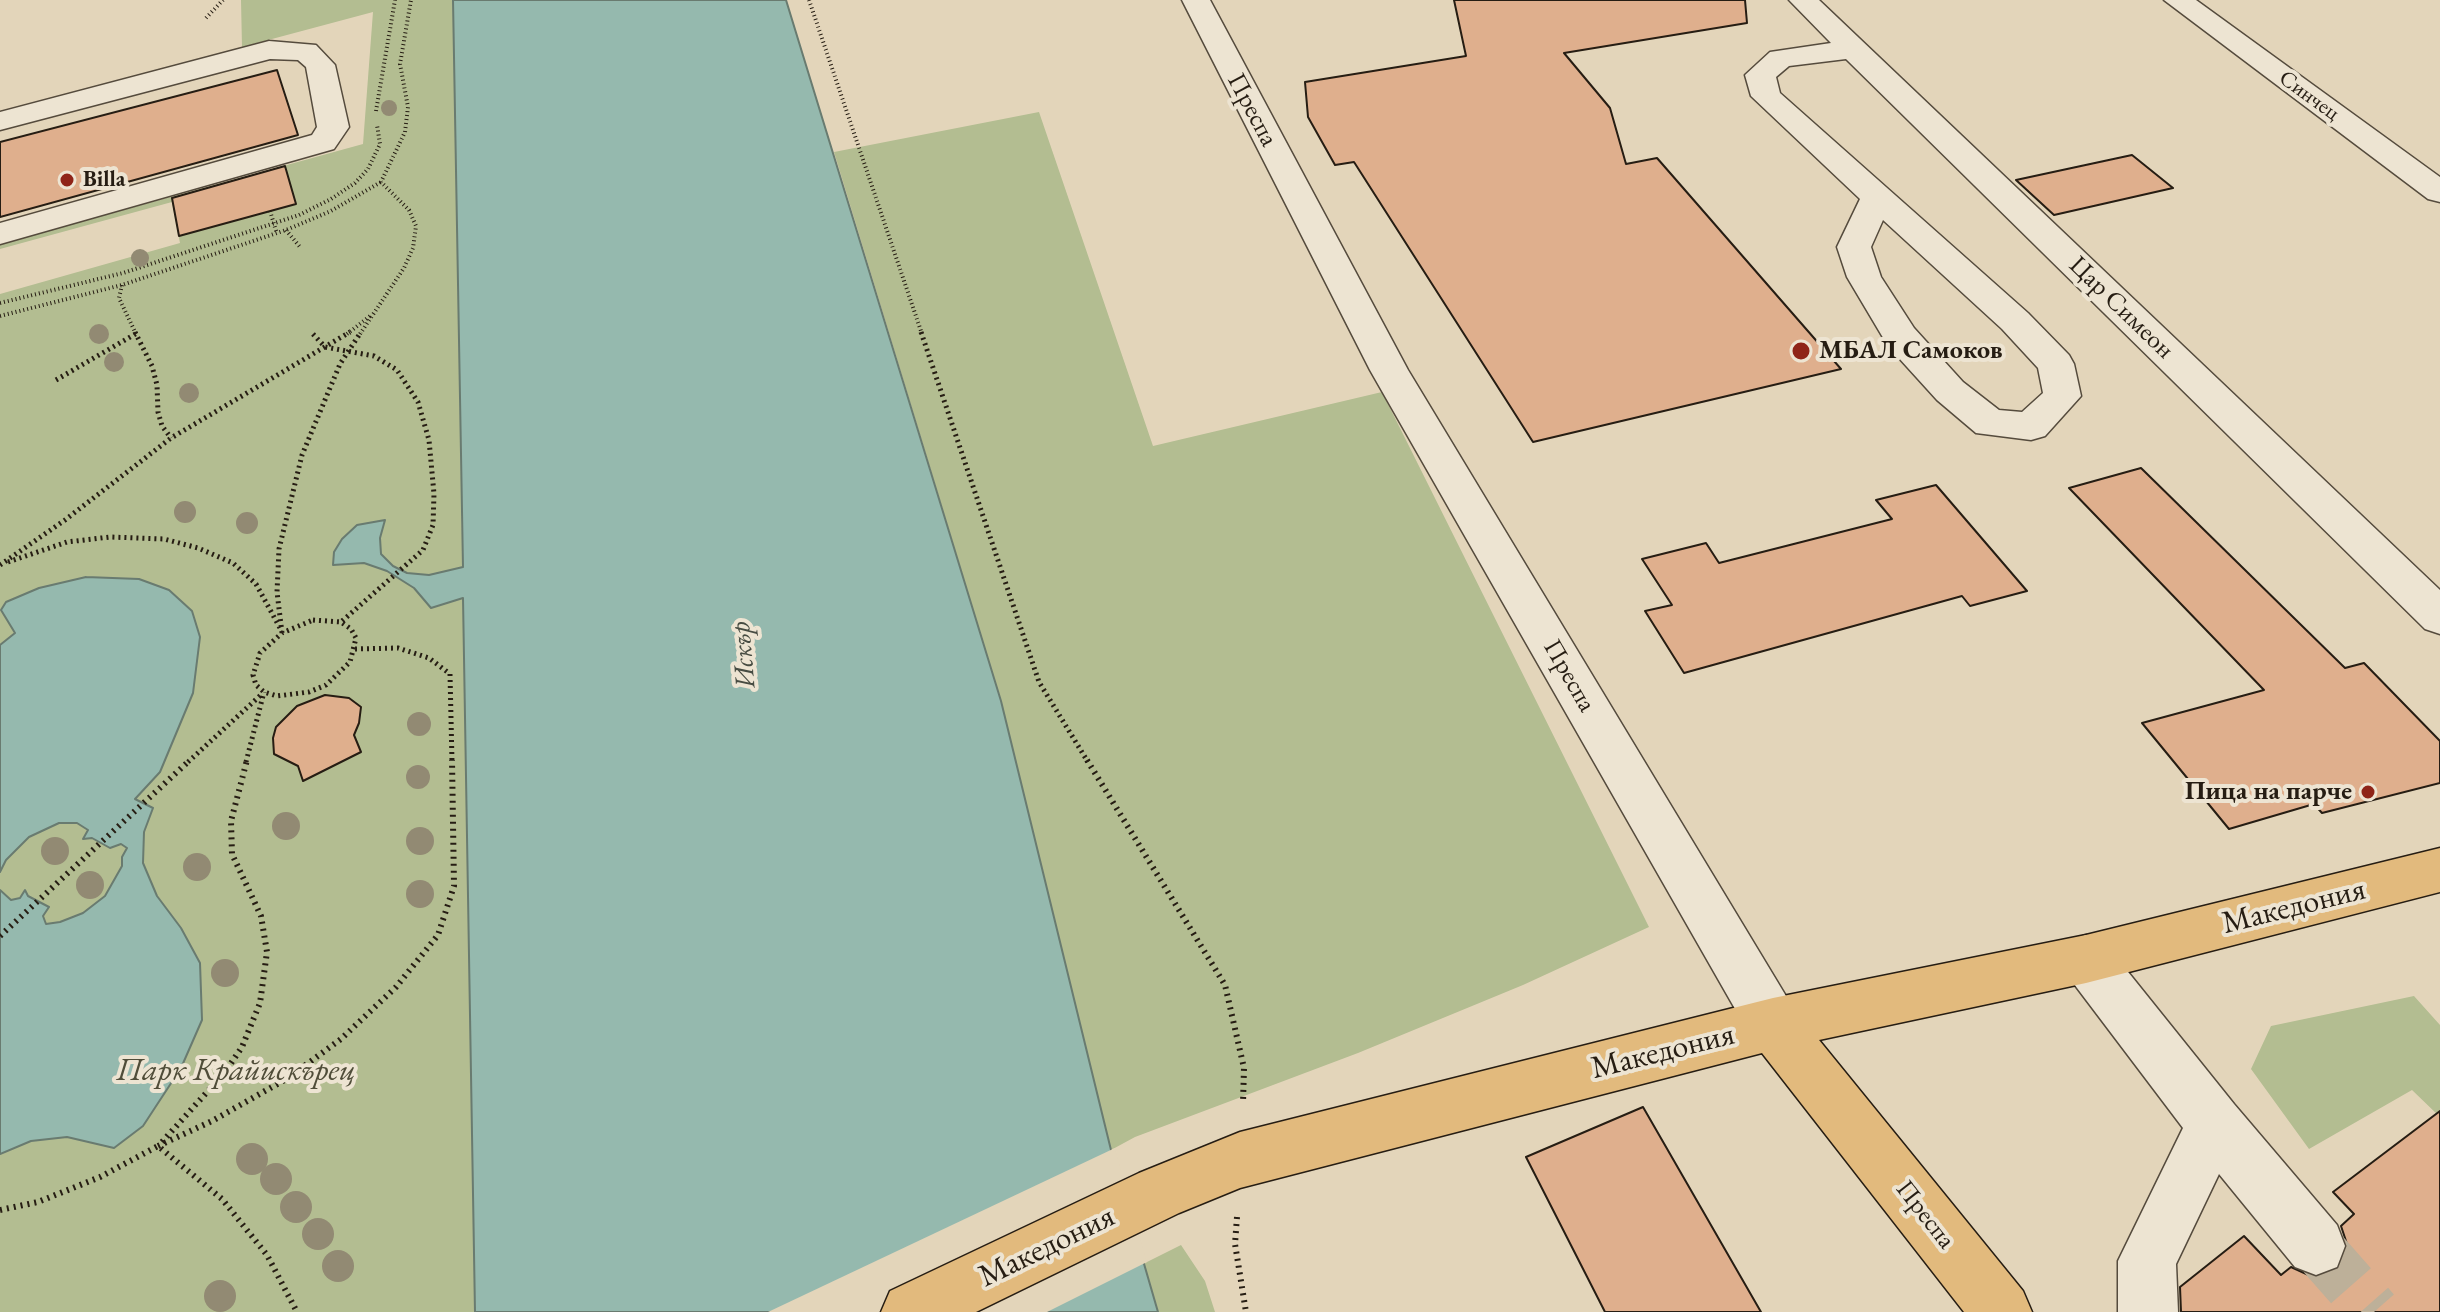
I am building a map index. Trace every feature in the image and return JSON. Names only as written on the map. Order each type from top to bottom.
[{"type":"main road","name":"Македония","points":[[911,1312],[1159,1193],[1240,1160],[1773,1024],[2086,959],[2440,870]]},
{"type":"main road","name":"Преспа","points":[[1773,1024],[2002,1312]]},
{"type":"street","name":"Преспа","points":[[1196,0],[1389,370],[1773,1024]]},
{"type":"street","name":"Цар Симеон","points":[[1803,0],[2440,617]]},
{"type":"street","name":"Синчец","points":[[2178,0],[2440,192]]},
{"type":"street","points":[[1853,49],[1780,58],[1760,75],[1766,96],[2015,321],[2056,364],[2062,396],[2031,426],[1990,423],[1950,391],[1901,337],[1864,277],[1854,247],[1877,197]]},
{"type":"street","points":[[0,121],[269,50],[306,51],[320,65],[333,127],[323,142],[0,234]]},
{"type":"street","points":[[2086,959],[2214,1124],[2316,1246]]},
{"type":"street","points":[[2148,1312],[2147,1261],[2214,1124]]},
{"type":"path","points":[[206,18],[223,0]]},
{"type":"path","points":[[0,316],[122,285],[277,234],[331,211],[381,182],[405,132],[408,107],[400,64],[411,0]]},
{"type":"path","points":[[809,0],[1039,682],[1225,985],[1244,1068],[1235,1244],[1246,1312]]},
{"type":"path","points":[[282,633],[277,592],[283,534],[302,455],[317,415],[349,351],[404,268],[413,248],[416,226],[409,210],[381,182]]},
{"type":"path","points":[[270,211],[277,234]]},
{"type":"path","points":[[286,230],[300,247]]},
{"type":"path","points":[[122,285],[119,298],[152,366],[157,385],[158,412],[162,426],[171,438]]},
{"type":"path","points":[[0,565],[65,520],[171,438],[227,402],[325,347],[377,310]]},
{"type":"path","points":[[56,380],[137,333]]},
{"type":"path","points":[[313,334],[325,347],[374,356],[397,370],[418,402],[429,440],[434,494],[433,525],[423,550],[341,622]]},
{"type":"path","points":[[0,565],[67,542],[110,537],[164,539],[198,548],[233,563],[256,584],[282,633]]},
{"type":"path","points":[[313,620],[341,622],[351,629],[356,638],[355,649],[340,674],[309,692],[277,696],[264,692],[256,685],[254,664],[269,642],[313,620]]},
{"type":"path","points":[[0,1210],[38,1202],[100,1177],[212,1121],[288,1078],[341,1039],[396,987],[438,935],[454,886],[450,674],[429,658],[398,648],[355,649]]},
{"type":"path","points":[[0,936],[264,692]]},
{"type":"path","points":[[158,1146],[183,1122],[225,1072],[242,1047],[260,1003],[267,952],[261,916],[232,854],[231,821],[264,692]]},
{"type":"path","points":[[158,1146],[222,1199],[267,1255],[297,1312]]},
{"type":"green space","name":"Парк Крайискърец","points":[[241,0],[453,0],[475,1312],[0,1312],[0,294],[180,243],[172,202],[0,249],[0,244],[363,144],[373,12],[242,47]]},
{"type":"green space","points":[[1039,112],[1153,446],[1382,392],[1649,927],[1523,985],[1358,1053],[1135,1137],[1111,1150],[1001,701],[834,152]]},
{"type":"green space","points":[[2414,996],[2440,1025],[2440,1117],[2412,1090],[2309,1149],[2251,1069],[2271,1026]]},
{"type":"green space","points":[[1181,1245],[1205,1281],[1215,1312],[1158,1312],[1143,1264]]},
{"type":"water","name":"Искър","points":[[453,0],[786,0],[1001,701],[1111,1150],[1158,1312],[475,1312],[463,598],[431,608],[414,588],[387,571],[364,563],[333,565],[334,552],[357,525],[385,520],[380,538],[381,554],[393,566],[407,573],[429,575],[463,567]]},
{"type":"water","points":[[86,577],[139,579],[169,590],[192,611],[200,637],[193,693],[160,772],[135,799],[153,808],[144,832],[143,863],[157,896],[181,928],[200,963],[202,1020],[181,1068],[143,1126],[114,1148],[67,1137],[31,1141],[0,1154],[0,890],[11,900],[20,898],[25,890],[28,896],[49,907],[43,916],[46,924],[60,922],[83,913],[105,896],[122,866],[122,857],[127,848],[121,844],[110,848],[92,838],[83,839],[88,830],[77,823],[59,823],[29,837],[6,860],[0,872],[0,645],[15,633],[1,610],[6,602],[39,588]]},
{"type":"pier","points":[[1115,1148],[1147,1262],[1047,1312],[768,1312]]},
{"type":"building","points":[[1454,0],[1745,0],[1747,23],[1564,53],[1610,108],[1626,164],[1657,158],[1841,369],[1533,442],[1354,162],[1335,165],[1308,117],[1305,82],[1466,56]]},
{"type":"building","name":"Billa","points":[[277,70],[298,135],[0,217],[0,142]]},
{"type":"building","points":[[2132,155],[2173,188],[2054,215],[2016,180]]},
{"type":"building","points":[[285,166],[296,204],[179,236],[172,198]]},
{"type":"building","points":[[2141,468],[2345,668],[2364,663],[2440,741],[2440,783],[2322,813],[2314,804],[2229,829],[2142,723],[2264,690],[2069,488]]},
{"type":"building","points":[[1936,485],[2027,591],[1970,606],[1962,596],[1684,673],[1645,611],[1672,605],[1642,559],[1706,543],[1719,563],[1892,519],[1876,500]]},
{"type":"building","points":[[325,695],[349,698],[361,707],[354,735],[361,752],[303,781],[298,766],[274,754],[273,738],[276,727],[297,706]]},
{"type":"building","points":[[1643,1107],[1761,1312],[1605,1312],[1526,1157]]},
{"type":"building","points":[[2440,1111],[2440,1312],[2181,1312],[2180,1287],[2244,1236],[2281,1275],[2291,1267],[2315,1278],[2338,1270],[2348,1247],[2341,1226],[2354,1214],[2333,1192]]},
{"type":"tunnel","points":[[2316,1246],[2374,1312]]},
{"type":"place","name":"Billa","points":[[67,180]]},
{"type":"place","name":"МБАЛ Самоков","points":[[1801,351]]},
{"type":"place","name":"Пица на парче","points":[[2368,792]]}]
